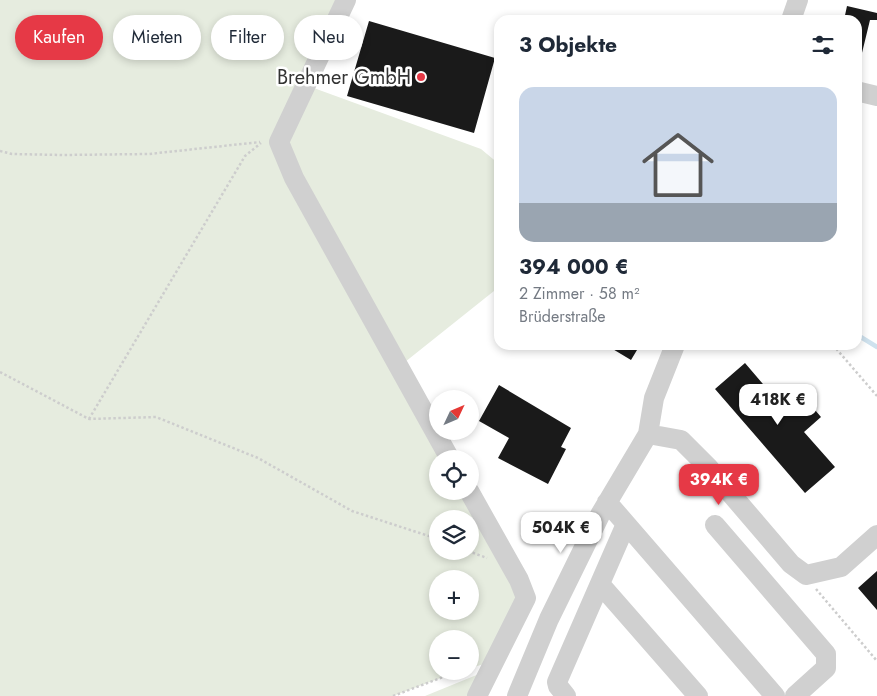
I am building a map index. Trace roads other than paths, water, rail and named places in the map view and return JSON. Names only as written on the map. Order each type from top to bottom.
[{"type":"street","points":[[346,0],[270,142],[307,202],[445,450]]},
{"type":"street","points":[[793,15],[798,0]]},
{"type":"street","points":[[862,92],[877,96]]},
{"type":"street","points":[[517,696],[551,614],[608,502],[648,434],[654,398],[673,350]]},
{"type":"street","points":[[648,434],[681,440],[792,564],[806,575],[841,567],[877,535]]},
{"type":"street","points":[[474,500],[519,580],[526,598],[477,696]]},
{"type":"street","points":[[608,502],[772,694]]},
{"type":"street","points":[[566,696],[557,682],[626,524]]},
{"type":"street","points":[[715,525],[826,654],[826,668],[795,696]]},
{"type":"street","points":[[600,584],[698,696]]},
{"type":"waterway","points":[[862,338],[877,347]]},
{"type":"place","name":"Brehmer GmbH","points":[[421,77]]}]
